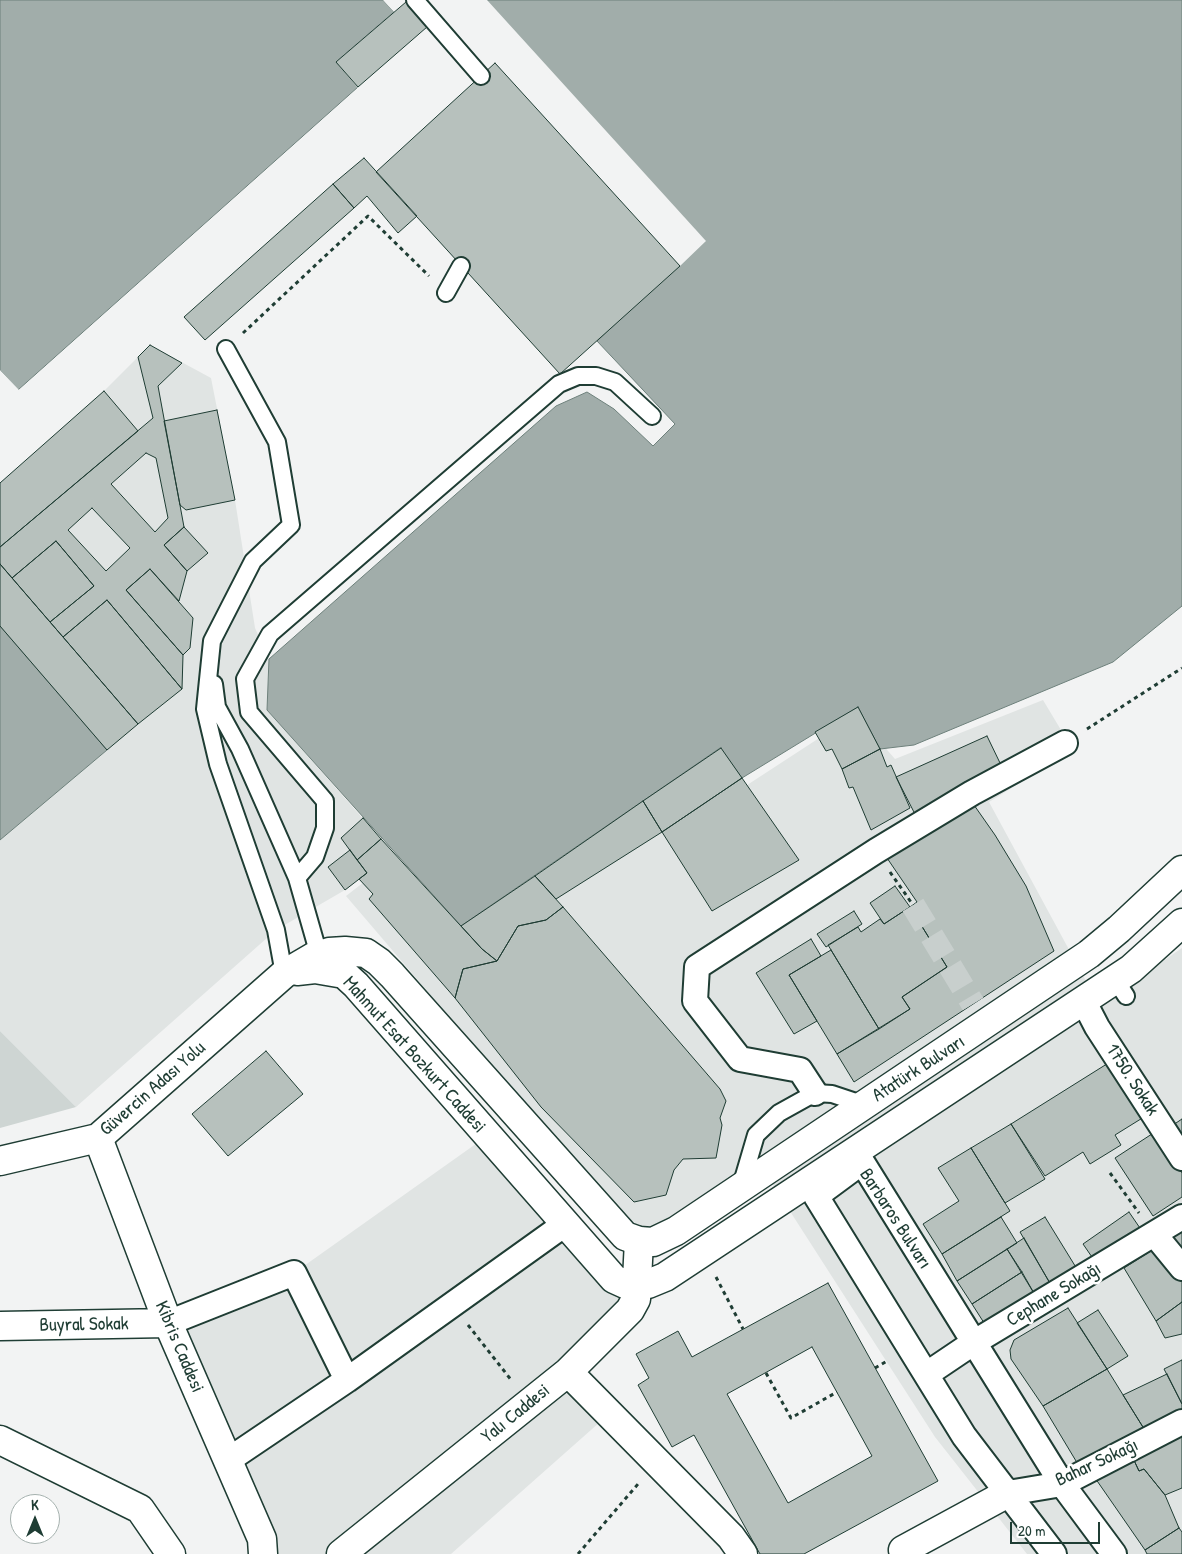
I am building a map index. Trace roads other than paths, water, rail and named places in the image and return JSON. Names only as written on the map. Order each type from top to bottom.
[{"type":"main road","name":"Atatürk Bulvarı","points":[[639,1241],[653,1242],[676,1231],[1089,954],[1119,929],[1182,870]]},
{"type":"main road","name":"Atatürk Bulvarı","points":[[638,1284],[648,1284],[665,1277],[1083,1000],[1120,988],[1131,969],[1182,923]]},
{"type":"main road","name":"Mahmut Esat Bozkurt Caddesi","points":[[284,974],[319,955],[345,951],[366,953],[379,962],[625,1236],[639,1241]]},
{"type":"main road","name":"Mahmut Esat Bozkurt Caddesi","points":[[284,974],[315,969],[344,974],[356,985],[614,1279],[625,1284],[638,1284]]},
{"type":"main road","name":"Güvercin Adası Yolu","points":[[0,1160],[98,1138],[284,974]]},
{"type":"main road","name":"Kibris Caddesi","points":[[98,1138],[168,1323],[262,1540],[263,1554]]},
{"type":"main road","name":"Yalı Caddesi","points":[[341,1554],[568,1372],[630,1310],[636,1299],[638,1284],[639,1241]]},
{"type":"main road","name":"Buyral Sokak","points":[[0,1326],[168,1323]]},
{"type":"main road","points":[[568,1372],[731,1538],[743,1554]]},
{"type":"main road","points":[[0,1440],[140,1509],[171,1554]]},
{"type":"main road","points":[[899,1553],[1008,1492]]},
{"type":"street","points":[[815,1093],[800,1070],[740,1059],[695,1001],[697,967],[876,851],[972,794],[1065,743]]},
{"type":"street","name":"1750. Sokak","points":[[1083,1000],[1097,1027],[1182,1158]]},
{"type":"street","name":"Barbaros Bulvarı","points":[[1054,1554],[964,1436],[816,1196],[862,1162],[1062,1484],[1114,1554]]},
{"type":"street","name":"Cephane Sokağı","points":[[927,1374],[973,1343],[1182,1217]]},
{"type":"street","points":[[227,1461],[347,1380],[565,1224]]},
{"type":"street","points":[[1155,1235],[1182,1268]]},
{"type":"street","points":[[168,1323],[294,1273],[347,1380]]},
{"type":"street","name":"Bahar Sokağı","points":[[1008,1492],[1062,1484],[1182,1422]]},
{"type":"lane","points":[[415,0],[481,76]]},
{"type":"lane","points":[[446,293],[461,266]]},
{"type":"lane","points":[[226,348],[277,442],[291,525],[253,561],[212,641],[205,709],[218,764],[276,930],[284,974]]},
{"type":"lane","points":[[297,878],[315,857],[325,828],[325,801],[249,712],[245,679],[270,634],[559,384],[578,376],[596,376],[615,382],[652,416]]},
{"type":"lane","points":[[210,657],[217,707],[240,749],[297,878],[319,955]]},
{"type":"lane","points":[[741,1186],[756,1135],[778,1113],[815,1093],[832,1094],[865,1104]]},
{"type":"tunnel","points":[[913,905],[973,1004]]}]
